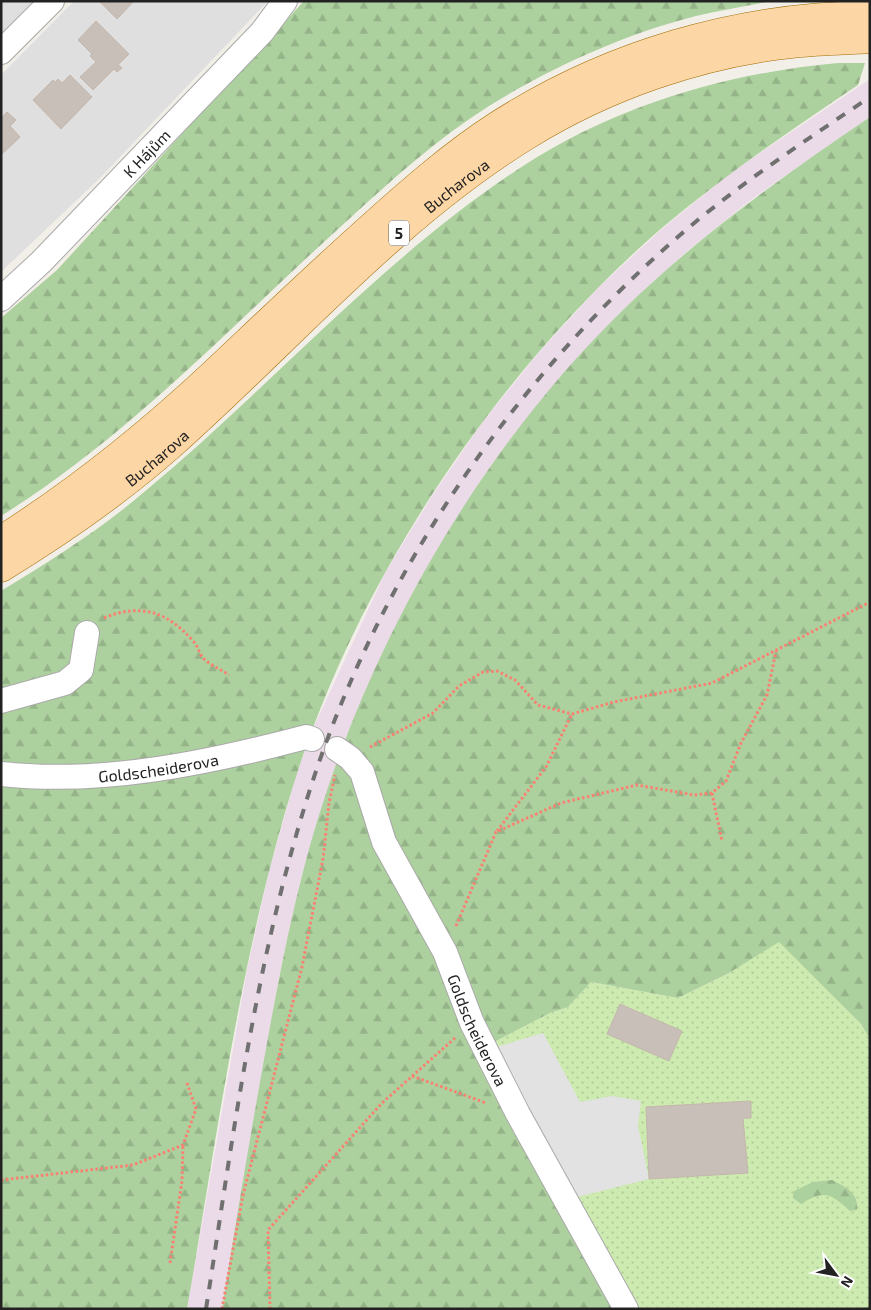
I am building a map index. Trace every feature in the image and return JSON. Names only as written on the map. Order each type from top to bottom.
[{"type":"main road","name":"Bucharova","points":[[1,540],[70,494],[160,422],[412,189],[499,124],[553,94],[608,68],[654,50],[702,36],[781,20],[870,15]]},
{"type":"main road","name":"Bucharova","points":[[1,568],[70,523],[169,448],[358,269],[424,211],[477,169],[527,135],[628,85],[708,59],[793,43],[870,39]]},
{"type":"street","points":[[1,52],[52,1]]},
{"type":"street","name":"K Hájům","points":[[1,299],[41,262],[262,32],[285,1]]},
{"type":"street","points":[[1,701],[65,683],[81,670],[87,632]]},
{"type":"street","name":"Goldscheiderova","points":[[1,774],[91,776],[224,758],[306,737],[312,739]]},
{"type":"street","name":"Goldscheiderova","points":[[343,753],[362,772],[384,842],[446,952],[472,1023],[518,1114],[626,1309]]},
{"type":"path","points":[[222,1309],[243,1194],[302,967],[323,858],[329,803],[343,753],[383,738],[433,713],[459,686],[483,672],[497,671],[515,680],[538,706],[572,714],[614,702],[712,683],[870,602]]},
{"type":"path","points":[[87,632],[95,622],[122,610],[148,610],[172,622],[194,642],[203,658],[230,675]]},
{"type":"path","points":[[496,832],[561,804],[637,785],[694,795],[712,793],[726,780],[741,743],[767,695],[776,650]]},
{"type":"path","points":[[446,952],[496,832],[546,767],[572,714]]},
{"type":"path","points":[[712,793],[722,841]]},
{"type":"path","points":[[270,1309],[268,1230],[382,1103],[472,1023]]},
{"type":"path","points":[[412,1076],[518,1114]]},
{"type":"path","points":[[170,1263],[182,1181],[183,1145],[196,1109],[187,1083]]},
{"type":"path","points":[[1,1180],[133,1165],[183,1145]]},
{"type":"shaded area","points":[[1,1],[34,1],[1,34]]},
{"type":"shaded area","points":[[74,1],[268,1],[100,178],[1,272],[1,75]]},
{"type":"shaded area","points":[[870,79],[870,117],[752,199],[685,253],[623,310],[566,372],[509,443],[460,514],[415,588],[346,736],[318,818],[301,879],[279,977],[222,1309],[187,1309],[247,970],[269,871],[296,776],[315,724],[386,571],[432,496],[482,423],[541,350],[599,287],[663,228],[732,172]]},
{"type":"shaded area","points":[[543,1033],[580,1102],[612,1096],[641,1101],[638,1126],[649,1179],[565,1200],[490,1049]]},
{"type":"green space","points":[[304,1],[771,1],[669,23],[616,42],[538,78],[470,118],[434,145],[382,189],[138,413],[49,484],[1,516],[1,318],[57,270]]},
{"type":"green space","points":[[838,63],[865,63],[858,85],[734,171],[663,227],[603,283],[546,344],[492,410],[442,479],[397,552],[357,627],[323,703],[295,780],[276,845],[245,976],[232,1042],[187,1309],[1,1309],[1,591],[74,545],[127,507],[191,452],[375,281],[423,240],[523,166],[559,144],[597,126],[635,109],[674,95],[755,75]]},
{"type":"green space","points":[[870,117],[870,1039],[861,1024],[779,942],[729,973],[678,998],[591,982],[568,1007],[550,1013],[475,1052],[615,1309],[222,1309],[272,1014],[303,871],[319,815],[343,745],[371,677],[404,609],[441,543],[481,480],[525,419],[573,362],[624,309],[682,256],[774,184]]},
{"type":"green space","points":[[779,941],[861,1024],[870,1039],[870,1309],[615,1309],[475,1052],[550,1013],[568,1007],[591,982],[678,998],[729,973]]},
{"type":"green space","points":[[832,1180],[851,1191],[856,1199],[857,1210],[850,1211],[832,1197],[822,1195],[801,1204],[793,1198],[794,1191],[813,1182]]},
{"type":"building","points":[[99,1],[134,1],[117,19]]},
{"type":"building","points":[[96,21],[129,54],[118,65],[122,68],[117,72],[114,69],[93,90],[80,77],[96,62],[90,56],[92,54],[78,40]]},
{"type":"building","points":[[70,75],[92,97],[61,129],[33,100],[53,80],[55,82],[58,79],[62,83]]},
{"type":"building","points":[[7,112],[16,120],[10,126],[20,137],[1,155],[1,118]]},
{"type":"building","points":[[620,1004],[682,1031],[669,1061],[607,1034]]},
{"type":"building","points":[[751,1101],[751,1118],[743,1118],[748,1173],[649,1179],[646,1107]]},
{"type":"railway","points":[[206,1309],[246,1059],[271,934],[286,873],[303,812],[331,731],[364,652],[403,575],[448,501],[497,431],[551,364],[610,301],[672,242],[719,203],[870,97]]}]
